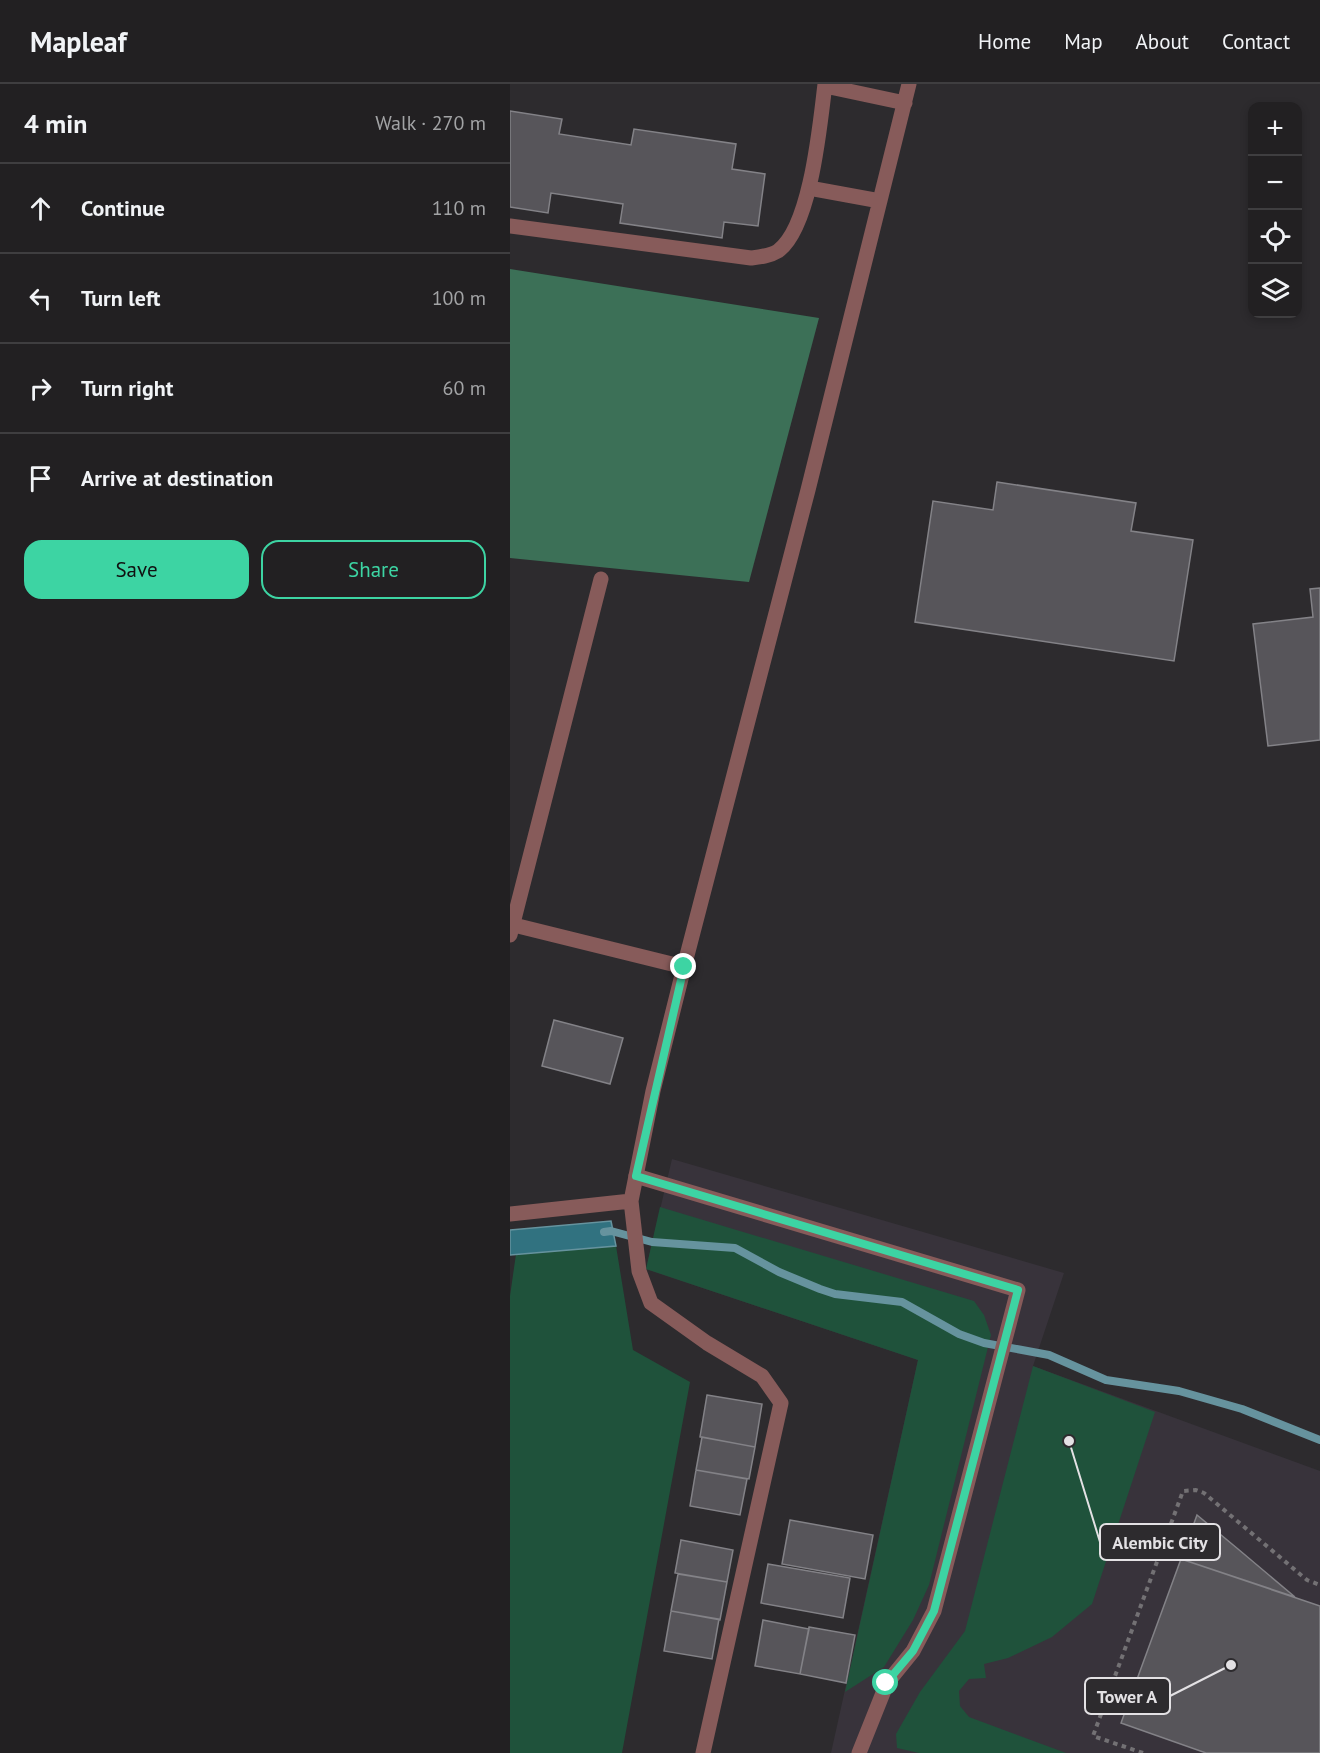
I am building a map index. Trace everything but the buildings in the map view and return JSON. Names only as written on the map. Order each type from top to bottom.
[{"type":"street","points":[[703,1753],[781,1403],[762,1376],[707,1343],[651,1303],[639,1271],[631,1201],[684,967],[909,84]]},
{"type":"street","points":[[510,226],[751,258],[777,251],[786,243],[801,215],[809,188],[825,85],[905,103]]},
{"type":"street","points":[[809,188],[880,201]]},
{"type":"street","points":[[601,579],[511,928],[684,967]]},
{"type":"street","points":[[636,1176],[1018,1290],[934,1611],[913,1651],[886,1683],[860,1753]]},
{"type":"street","points":[[510,1214],[631,1201]]},
{"type":"path","points":[[1143,1753],[1093,1736],[1183,1491],[1196,1490],[1204,1493],[1306,1580],[1320,1585]]},
{"type":"shaded area","points":[[672,1159],[1064,1273],[1033,1366],[1320,1471],[1320,1753],[831,1753],[918,1360],[646,1269]]},
{"type":"green space","points":[[510,269],[819,318],[749,582],[510,558]]},
{"type":"green space","points":[[660,1207],[974,1301],[984,1315],[991,1335],[929,1585],[913,1620],[884,1667],[845,1692],[918,1360],[646,1269]]},
{"type":"green space","points":[[616,1246],[633,1350],[690,1382],[622,1753],[510,1753],[510,1296],[516,1254]]},
{"type":"green space","points":[[1033,1366],[1155,1412],[1092,1604],[1052,1637],[1008,1658],[984,1664],[986,1678],[969,1679],[959,1691],[960,1706],[969,1717],[1066,1753],[919,1753],[897,1748],[896,1734],[920,1692],[965,1631]]},
{"type":"water","points":[[611,1221],[616,1246],[510,1255],[510,1230]]},
{"type":"waterway","points":[[604,1232],[611,1231],[652,1242],[735,1248],[779,1272],[835,1294],[902,1302],[959,1334],[984,1343],[1049,1355],[1106,1380],[1179,1391],[1242,1409],[1320,1440]]},
{"type":"place","name":"Alembic City","points":[[1069,1441]]},
{"type":"place","name":"Tower A","points":[[1231,1665]]},
{"type":"route","points":[[684,967],[653,1091],[636,1176],[1018,1290],[942,1588],[924,1633],[901,1667],[886,1683]]}]
